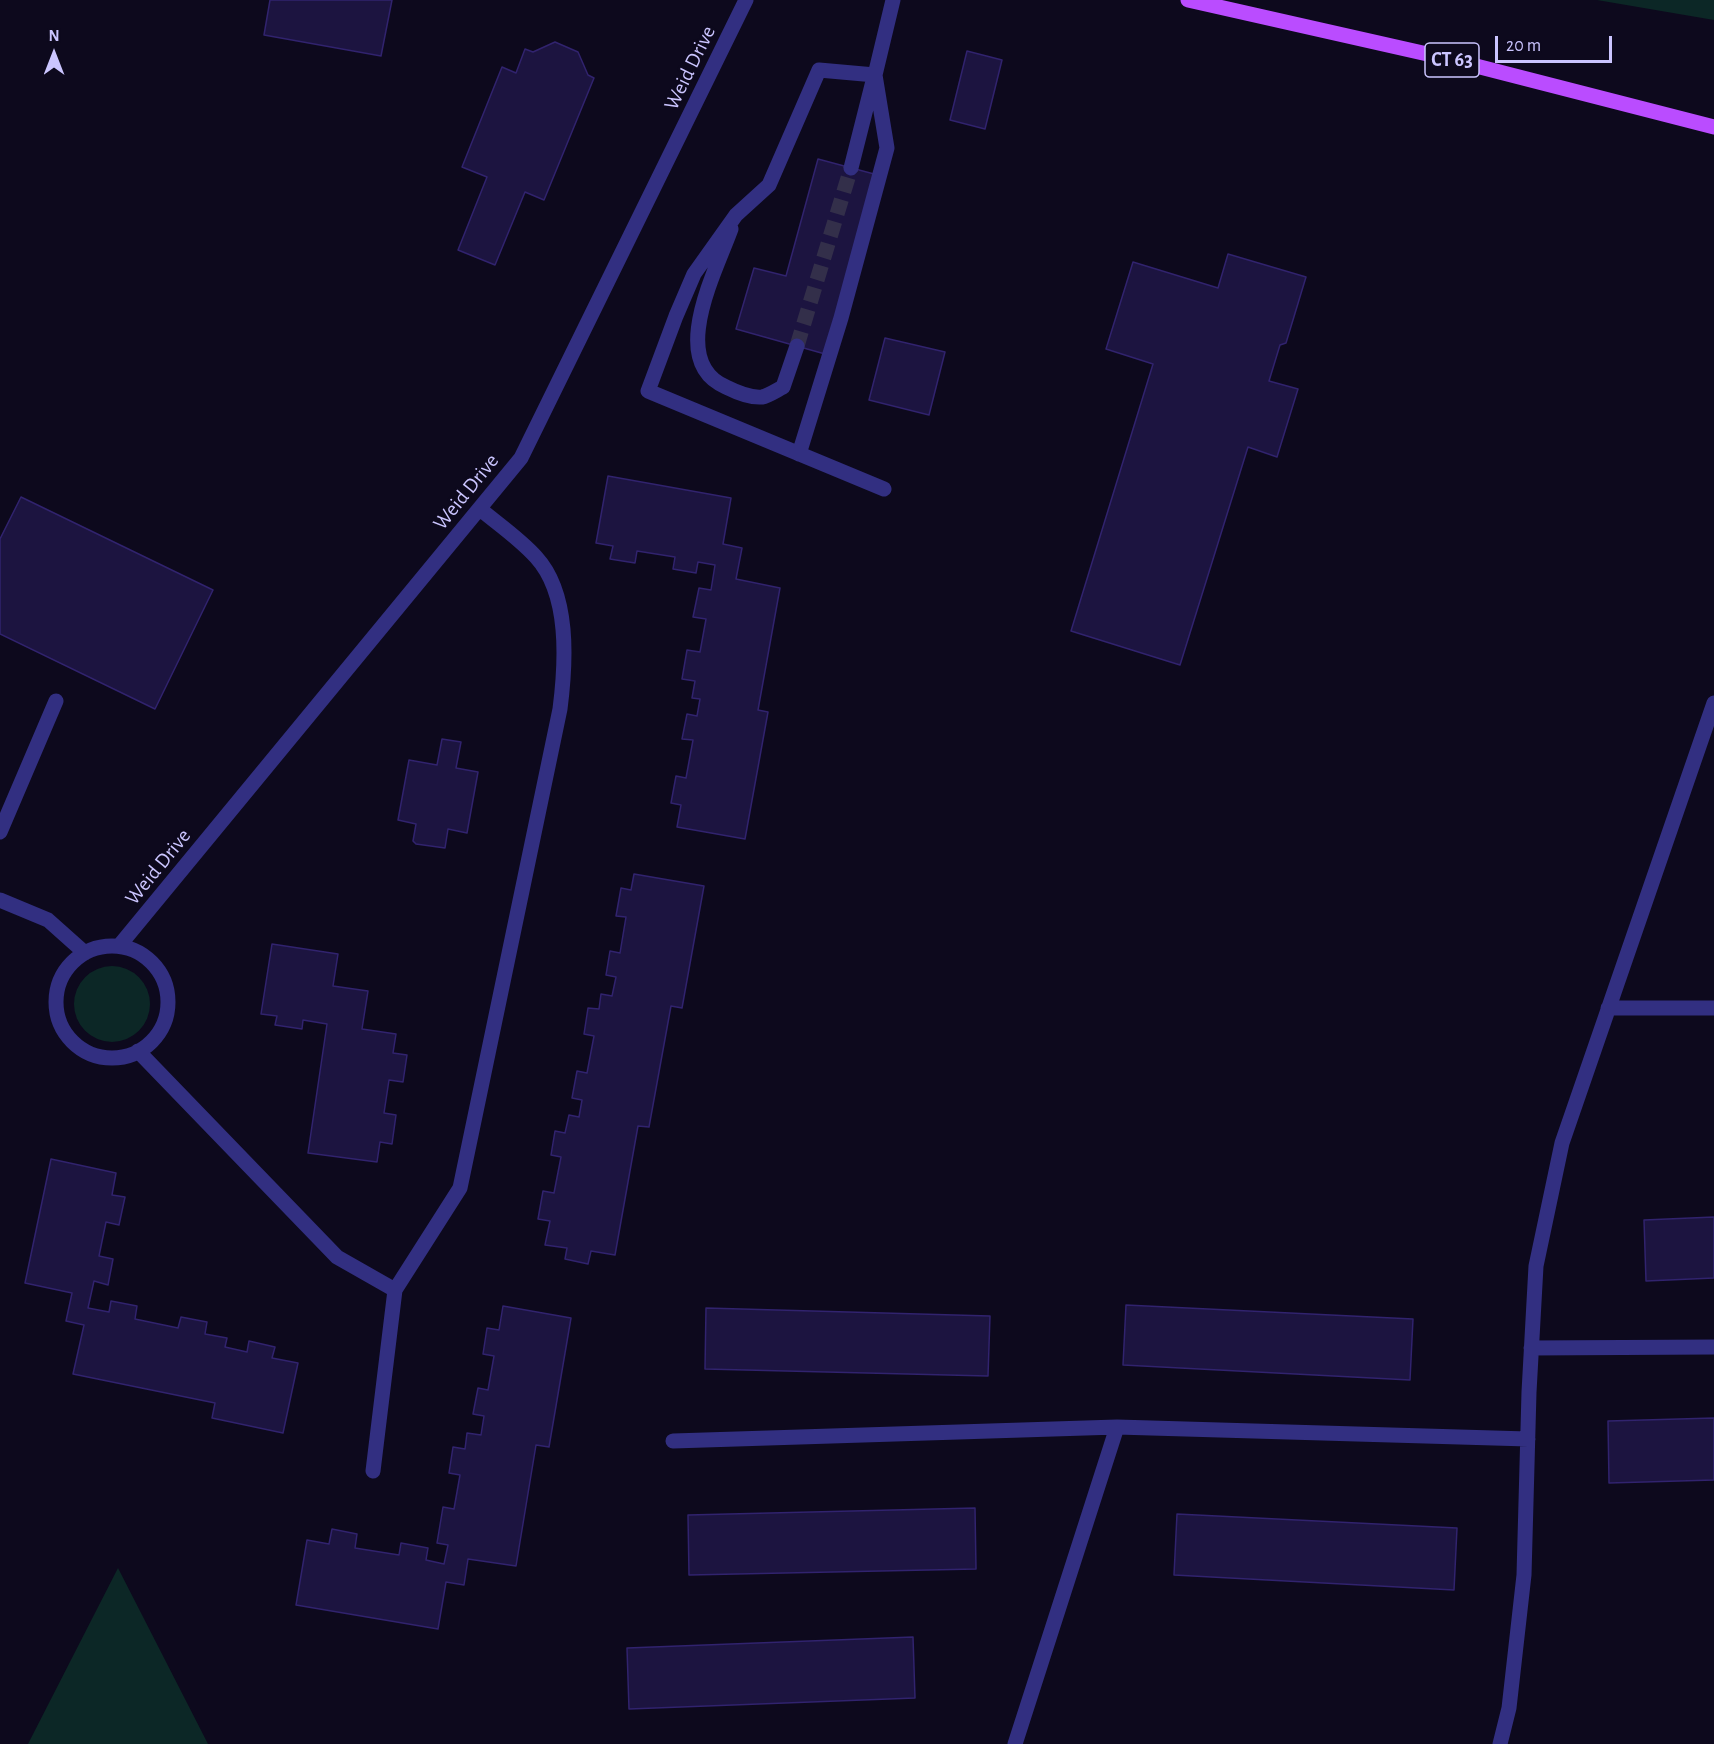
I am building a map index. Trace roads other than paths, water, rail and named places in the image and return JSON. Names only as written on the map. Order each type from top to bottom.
[{"type":"main road","name":"CT 63","points":[[1188,0],[1445,58],[1714,128]]},
{"type":"street","name":"Weid Drive","points":[[119,946],[521,458],[746,0]]},
{"type":"street","points":[[852,168],[893,0]]},
{"type":"street","points":[[875,75],[819,70],[769,185],[736,215],[694,274],[675,316],[648,391],[884,489]]},
{"type":"street","points":[[800,454],[841,318],[887,148],[875,75]]},
{"type":"street","points":[[736,215],[698,322],[696,342],[700,363],[717,384],[738,393],[762,397],[783,387],[796,346]]},
{"type":"street","points":[[373,1471],[394,1290],[460,1188],[560,709],[565,666],[560,610],[554,583],[537,557],[480,509]]},
{"type":"street","points":[[0,832],[56,701]]},
{"type":"street","points":[[1500,1744],[1509,1708],[1524,1575],[1531,1348],[1536,1266],[1562,1143],[1714,703]]},
{"type":"street","points":[[0,900],[48,920],[85,953]]},
{"type":"street","points":[[101,946],[119,946],[136,952],[150,961],[161,975],[167,992],[168,1009],[163,1026],[152,1041],[138,1051],[122,1057],[104,1058],[87,1052],[73,1043],[62,1029],[56,1012],[56,994],[61,978],[71,963],[101,946]]},
{"type":"street","points":[[1608,1008],[1714,1008]]},
{"type":"street","points":[[138,1051],[337,1257],[394,1290]]},
{"type":"street","points":[[1531,1348],[1714,1347]]},
{"type":"street","points":[[673,1441],[1117,1427],[1528,1439]]},
{"type":"street","points":[[1016,1744],[1117,1427]]},
{"type":"tunnel","points":[[797,346],[851,168]]}]
